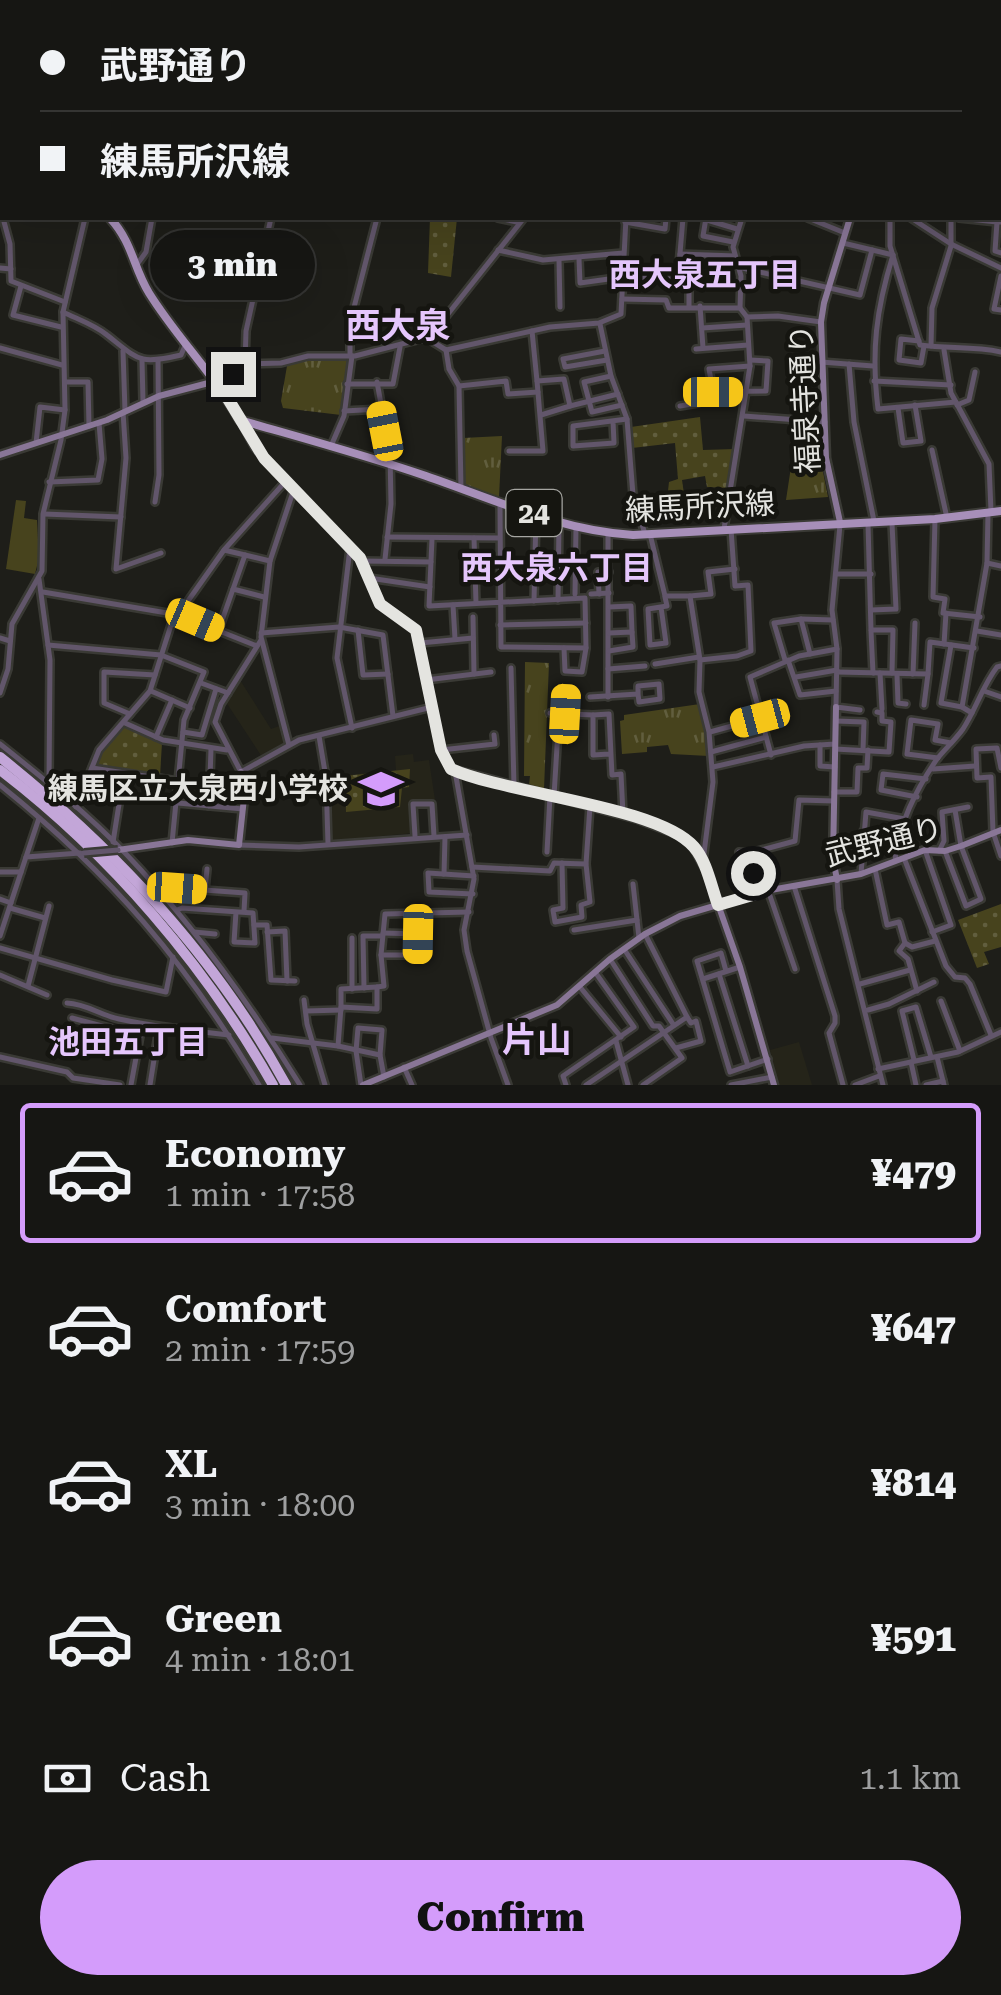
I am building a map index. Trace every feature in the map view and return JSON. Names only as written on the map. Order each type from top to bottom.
[{"type":"highway","points":[[0,758],[83,827],[164,912],[233,1001],[286,1085]]},
{"type":"highway","points":[[0,770],[70,830],[134,893],[204,982],[272,1085]]},
{"type":"main road","points":[[112,220],[125,235],[148,291],[185,346],[218,382],[240,420]]},
{"type":"main road","name":"練馬所沢線","points":[[240,420],[608,533],[934,519],[993,512]]},
{"type":"street","points":[[4,220],[10,244],[11,282],[66,302]]},
{"type":"street","points":[[49,783],[48,645],[39,579],[49,482],[62,435],[63,312],[85,220]]},
{"type":"street","points":[[138,263],[146,252],[152,220]]},
{"type":"street","points":[[245,365],[246,330],[272,220]]},
{"type":"street","points":[[330,446],[344,411],[351,356],[348,334],[376,220]]},
{"type":"street","points":[[508,220],[517,222]]},
{"type":"street","points":[[0,455],[99,423],[159,396],[218,382],[245,365],[290,362],[308,356],[351,356],[425,337],[520,220]]},
{"type":"street","points":[[425,337],[446,350],[599,322],[622,314],[626,220],[665,228],[666,220]]},
{"type":"street","points":[[679,264],[683,220]]},
{"type":"street","points":[[706,220],[703,236],[733,242]]},
{"type":"street","points":[[712,220],[738,229]]},
{"type":"street","points":[[655,664],[737,656],[752,650],[748,586],[735,586],[728,529],[750,363],[747,317],[740,308],[733,242],[741,220]]},
{"type":"street","points":[[813,220],[845,234]]},
{"type":"street","name":"福泉寺通り","points":[[840,522],[826,458],[822,322],[828,288],[849,220]]},
{"type":"street","points":[[890,220],[894,256],[925,344]]},
{"type":"street","points":[[915,220],[951,244],[1001,268]]},
{"type":"street","points":[[955,220],[932,308],[925,344],[922,363],[899,360],[902,339],[925,344],[944,350],[978,347],[1001,352]]},
{"type":"street","points":[[999,220],[995,252],[1001,254]]},
{"type":"street","points":[[842,243],[894,256]]},
{"type":"street","points":[[498,250],[559,260],[623,253]]},
{"type":"street","points":[[738,267],[860,295],[872,250]]},
{"type":"street","points":[[680,254],[736,256]]},
{"type":"street","points":[[894,256],[880,297],[872,366],[878,409],[968,400],[975,372]]},
{"type":"street","points":[[579,259],[580,283],[622,277],[690,280],[689,307]]},
{"type":"street","points":[[559,260],[560,307]]},
{"type":"street","points":[[0,268],[11,270]]},
{"type":"street","points":[[1001,276],[994,309],[1001,310]]},
{"type":"street","points":[[21,286],[14,314],[62,327]]},
{"type":"street","points":[[622,300],[666,300],[669,308],[740,308]]},
{"type":"street","points":[[700,306],[700,349],[748,346]]},
{"type":"street","points":[[63,312],[106,334],[123,351],[142,360],[180,355],[185,346]]},
{"type":"street","points":[[747,317],[778,316],[822,322]]},
{"type":"street","points":[[599,322],[627,419],[633,495],[667,606],[648,608],[650,645],[666,643],[662,607]]},
{"type":"street","points":[[702,328],[747,325]]},
{"type":"street","points":[[508,452],[543,451],[532,332]]},
{"type":"street","points":[[347,384],[396,382],[400,346]]},
{"type":"street","points":[[0,348],[62,365]]},
{"type":"street","points":[[446,350],[449,369],[460,386],[461,488]]},
{"type":"street","points":[[944,350],[956,404],[988,460],[993,512],[980,616],[962,707]]},
{"type":"street","points":[[123,351],[126,458],[116,569],[161,554]]},
{"type":"street","points":[[606,351],[564,358],[565,367],[607,360]]},
{"type":"street","points":[[142,360],[143,402]]},
{"type":"street","points":[[155,502],[159,475],[158,360]]},
{"type":"street","points":[[680,406],[698,403],[696,392],[713,392],[747,391],[766,391],[768,361],[709,369],[713,392]]},
{"type":"street","points":[[821,362],[872,366]]},
{"type":"street","points":[[712,767],[820,745],[889,752],[891,722],[882,721],[879,711],[871,630],[871,521],[854,422],[849,364]]},
{"type":"street","points":[[537,382],[561,376],[570,406]]},
{"type":"street","points":[[612,376],[584,382],[588,402],[592,412],[622,405]]},
{"type":"street","points":[[460,386],[506,381],[508,394],[538,392]]},
{"type":"street","points":[[874,381],[951,385]]},
{"type":"street","points":[[64,382],[88,382],[89,426]]},
{"type":"street","points":[[378,382],[390,464],[391,504],[385,560]]},
{"type":"street","points":[[542,415],[618,394]]},
{"type":"street","points":[[898,406],[905,444],[922,440],[915,405]]},
{"type":"street","points":[[36,443],[40,407],[64,410]]},
{"type":"street","points":[[344,411],[381,408]]},
{"type":"street","points":[[744,416],[825,422]]},
{"type":"street","points":[[613,422],[614,443],[574,446],[574,426],[627,419]]},
{"type":"street","points":[[240,420],[255,447],[362,561],[380,604],[412,624],[420,643],[446,763],[456,771],[623,814],[680,835],[693,846],[740,967],[773,1081],[731,1085]]},
{"type":"street","points":[[49,482],[98,480],[102,459],[99,423]]},
{"type":"street","points":[[932,450],[947,518]]},
{"type":"street","points":[[76,807],[99,750],[150,691],[170,625],[224,550],[286,481]]},
{"type":"street","points":[[289,744],[261,642],[270,561],[294,489]]},
{"type":"street","points":[[500,502],[500,648],[586,648]]},
{"type":"street","points":[[44,514],[121,517]]},
{"type":"street","points":[[534,601],[536,514]]},
{"type":"street","points":[[934,519],[933,597],[944,599],[948,644],[941,704],[972,713]]},
{"type":"street","points":[[871,610],[896,609],[892,520]]},
{"type":"street","points":[[558,600],[559,521]]},
{"type":"street","points":[[840,522],[833,620],[837,671],[832,858],[839,908],[883,1085]]},
{"type":"street","points":[[575,594],[576,526]]},
{"type":"street","points":[[608,533],[608,696]]},
{"type":"street","points":[[388,537],[500,538]]},
{"type":"street","points":[[432,538],[429,606],[584,598],[586,648],[582,672],[565,670],[564,648]]},
{"type":"street","points":[[474,538],[476,603]]},
{"type":"street","points":[[350,546],[337,658],[352,728]]},
{"type":"street","points":[[224,550],[270,561]]},
{"type":"street","points":[[219,630],[246,555]]},
{"type":"street","points":[[362,561],[431,562]]},
{"type":"street","points":[[987,563],[1001,566]]},
{"type":"street","points":[[665,596],[711,594],[708,572],[735,569]]},
{"type":"street","points":[[609,572],[598,572],[595,594],[610,593]]},
{"type":"street","points":[[836,574],[870,574]]},
{"type":"street","points":[[369,578],[430,587]]},
{"type":"street","points":[[0,693],[8,669],[16,614],[39,579]]},
{"type":"street","points":[[232,589],[264,597]]},
{"type":"street","points":[[43,592],[179,614],[261,642],[339,627],[383,635],[393,716]]},
{"type":"street","points":[[690,596],[699,659],[699,692],[712,752],[702,862]]},
{"type":"street","points":[[453,604],[455,639]]},
{"type":"street","points":[[609,608],[631,606],[632,632],[632,647],[609,651]]},
{"type":"street","points":[[946,613],[980,616]]},
{"type":"street","points":[[473,616],[474,674]]},
{"type":"street","points":[[833,620],[801,618],[774,623],[800,695],[836,691]]},
{"type":"street","points":[[801,618],[810,654]]},
{"type":"street","points":[[500,625],[586,623]]},
{"type":"street","points":[[912,674],[916,624]]},
{"type":"street","points":[[358,630],[364,675],[388,674]]},
{"type":"street","points":[[871,630],[893,630],[898,703],[906,704]]},
{"type":"street","points":[[977,631],[1001,635]]},
{"type":"street","points":[[609,633],[632,632]]},
{"type":"street","points":[[0,638],[10,641]]},
{"type":"street","points":[[420,643],[473,638]]},
{"type":"street","points":[[914,641],[974,648]]},
{"type":"street","points":[[239,845],[243,809],[241,772],[215,722],[228,693],[261,642]]},
{"type":"street","points":[[924,705],[930,642]]},
{"type":"street","points":[[48,645],[161,655],[204,672],[182,732],[172,843]]},
{"type":"street","points":[[771,755],[750,677],[787,660],[837,649]]},
{"type":"street","points":[[991,1035],[970,984],[949,971],[900,860],[898,836],[932,768],[972,713],[1000,665]]},
{"type":"street","points":[[608,669],[645,666]]},
{"type":"street","points":[[511,668],[514,786]]},
{"type":"street","points":[[795,677],[837,671],[928,674]]},
{"type":"street","points":[[130,714],[104,703],[104,672],[154,675]]},
{"type":"street","points":[[426,680],[492,672]]},
{"type":"street","points":[[200,684],[228,693]]},
{"type":"street","points":[[658,684],[660,699],[639,702],[638,694],[638,686],[658,684]]},
{"type":"street","points":[[182,732],[202,734],[216,689]]},
{"type":"street","points":[[150,691],[190,708]]},
{"type":"street","points":[[984,691],[1001,697]]},
{"type":"street","points":[[547,852],[566,692]]},
{"type":"street","points":[[590,696],[638,694]]},
{"type":"street","points":[[156,737],[172,700]]},
{"type":"street","points":[[241,772],[289,744],[432,707]]},
{"type":"street","points":[[836,707],[860,710]]},
{"type":"street","points":[[550,713],[608,714],[612,775],[621,774],[623,814]]},
{"type":"street","points":[[592,715],[593,754],[610,754]]},
{"type":"street","points":[[709,732],[760,718]]},
{"type":"street","points":[[938,758],[907,754],[912,720],[938,724],[935,740],[951,743]]},
{"type":"street","points":[[738,852],[795,841],[799,800],[857,792],[858,768],[867,768],[864,722],[836,721]]},
{"type":"street","points":[[123,722],[156,737],[227,750]]},
{"type":"street","points":[[320,736],[328,844]]},
{"type":"street","points":[[441,750],[495,744],[494,736]]},
{"type":"street","points":[[712,752],[766,737]]},
{"type":"street","points":[[0,744],[76,807],[176,910],[272,1038],[300,1085]]},
{"type":"street","points":[[820,745],[820,766],[835,766]]},
{"type":"street","points":[[209,806],[211,747]]},
{"type":"street","points":[[997,748],[1001,770],[977,778],[976,766],[976,750],[997,748]]},
{"type":"street","points":[[932,768],[976,766]]},
{"type":"street","points":[[92,768],[178,782]]},
{"type":"street","points":[[456,771],[474,876],[464,930],[469,966],[508,1085]]},
{"type":"street","points":[[113,842],[124,773]]},
{"type":"street","points":[[917,796],[881,790],[883,774],[927,780]]},
{"type":"street","points":[[991,776],[1001,856]]},
{"type":"street","points":[[0,785],[81,853],[136,912],[173,955],[230,1035],[259,1085]]},
{"type":"street","points":[[178,803],[243,809]]},
{"type":"street","points":[[415,836],[413,804],[432,804],[434,836]]},
{"type":"street","points":[[562,863],[563,908],[554,910],[555,922],[582,917],[580,905],[590,902],[586,864],[590,806]]},
{"type":"street","points":[[954,810],[961,846],[982,900],[966,906],[942,851],[942,812],[968,807]]},
{"type":"street","points":[[861,874],[866,812],[905,820]]},
{"type":"street","points":[[0,936],[40,818]]},
{"type":"street","points":[[863,831],[898,836]]},
{"type":"street","name":"武野通り","points":[[362,1085],[558,1005],[610,959],[680,916],[768,890],[861,874],[924,850],[942,851],[997,831]]},
{"type":"street","points":[[26,857],[188,840],[270,847],[466,835]]},
{"type":"street","points":[[444,874],[446,836]]},
{"type":"street","points":[[924,850],[951,925],[932,932]]},
{"type":"street","points":[[750,852],[756,894]]},
{"type":"street","points":[[472,867],[550,871],[554,863],[586,864]]},
{"type":"street","points":[[206,890],[207,869]]},
{"type":"street","points":[[875,869],[887,925],[899,922],[905,943],[912,947],[935,941]]},
{"type":"street","points":[[0,872],[21,872]]},
{"type":"street","points":[[473,894],[429,892],[428,873],[474,876]]},
{"type":"street","points":[[633,884],[642,936],[691,1022],[696,1021],[702,1041],[676,1048]]},
{"type":"street","points":[[794,886],[836,1020],[829,1033],[843,1085]]},
{"type":"street","points":[[177,888],[246,893],[244,912]]},
{"type":"street","points":[[768,890],[795,970]]},
{"type":"street","points":[[0,899],[46,918]]},
{"type":"street","points":[[28,986],[49,906]]},
{"type":"street","points":[[176,910],[244,912],[253,913],[255,944],[234,942],[236,912]]},
{"type":"street","points":[[338,1046],[341,989],[384,986],[381,955],[385,914],[469,912]]},
{"type":"street","points":[[574,930],[637,920]]},
{"type":"street","points":[[254,924],[266,925],[271,980],[291,981],[284,932],[267,932]]},
{"type":"street","points":[[194,932],[215,934]]},
{"type":"street","points":[[364,988],[363,936],[418,934],[417,955],[381,955]]},
{"type":"street","points":[[352,938],[352,988]]},
{"type":"street","points":[[905,943],[899,952],[908,959],[916,991]]},
{"type":"street","points":[[0,948],[166,992],[173,955]]},
{"type":"street","points":[[624,949],[673,1024]]},
{"type":"street","points":[[748,1066],[720,953],[697,962],[730,1072],[748,1066],[768,1059]]},
{"type":"street","points":[[610,959],[653,1026],[659,1026],[682,1058],[643,1085]]},
{"type":"street","points":[[703,979],[740,967]]},
{"type":"street","points":[[860,984],[911,970]]},
{"type":"street","points":[[566,1085],[564,1076],[634,1027],[595,972]]},
{"type":"street","points":[[0,975],[47,995]]},
{"type":"street","points":[[866,1010],[934,982]]},
{"type":"street","points":[[306,1011],[377,1009],[377,987]]},
{"type":"street","points":[[580,987],[618,1039],[628,1085]]},
{"type":"street","points":[[304,1000],[325,1085]]},
{"type":"street","points":[[941,1001],[960,1051]]},
{"type":"street","points":[[67,1002],[90,1006],[112,1018],[159,1028],[230,1035]]},
{"type":"street","points":[[916,1085],[902,1012],[916,1007],[943,1083],[926,1085]]},
{"type":"street","points":[[586,1085],[688,1016]]},
{"type":"street","points":[[72,1018],[140,1036],[131,1085]]},
{"type":"street","points":[[150,1085],[159,1028]]},
{"type":"street","points":[[362,1085],[356,1050],[358,1028],[382,1030],[380,1055],[384,1077]]},
{"type":"street","points":[[855,1085],[879,1072],[960,1051],[1001,1032]]},
{"type":"street","points":[[272,1038],[380,1055]]},
{"type":"street","points":[[0,1057],[67,1072],[73,1081],[120,1085]]},
{"type":"street","points":[[404,1068],[412,1085]]},
{"type":"shaded area","points":[[240,680],[271,729],[279,726],[285,742],[262,757],[226,702]]},
{"type":"shaded area","name":"練馬区立大泉西小学校","points":[[413,754],[414,762],[429,760],[435,800],[411,803],[413,833],[331,841],[329,777],[396,770],[395,756]]},
{"type":"shaded area","points":[[799,1042],[812,1085],[779,1085],[770,1050]]},
{"type":"green space","points":[[430,220],[457,220],[451,277],[428,273]]},
{"type":"green space","points":[[185,256],[211,259],[212,263],[233,269],[232,290],[211,288],[206,276],[183,270]]},
{"type":"green space","points":[[308,359],[349,360],[341,415],[283,408],[287,366]]},
{"type":"green space","points":[[700,417],[703,450],[736,449],[728,488],[707,487],[705,476],[682,480],[684,494],[678,495],[676,490],[668,491],[669,482],[678,479],[675,443],[632,448],[631,427]]},
{"type":"green space","points":[[502,436],[499,497],[463,484],[463,438]]},
{"type":"green space","points":[[791,467],[822,467],[828,497],[786,500]]},
{"type":"green space","points":[[16,500],[26,501],[24,518],[37,520],[39,558],[35,574],[6,569]]},
{"type":"green space","points":[[525,662],[549,663],[544,789],[529,785],[530,776],[524,776]]},
{"type":"green space","points":[[700,704],[709,756],[671,754],[668,745],[622,754],[620,721],[624,715]]},
{"type":"green space","points":[[125,726],[162,743],[160,776],[96,764],[101,751]]},
{"type":"green space","points":[[410,769],[409,787],[402,788],[400,807],[346,812],[345,776]]},
{"type":"green space","points":[[1001,904],[1001,947],[984,952],[989,964],[977,968],[958,920]]},
{"type":"place","name":"練馬区立大泉西小学校","points":[[381,789]]},
{"type":"district","name":"西大泉五丁目","points":[[705,275]]},
{"type":"district","name":"西大泉","points":[[398,326]]},
{"type":"district","name":"西大泉六丁目","points":[[557,568]]},
{"type":"district","name":"片山","points":[[537,1040]]},
{"type":"district","name":"池田五丁目","points":[[128,1042]]},
{"type":"route","points":[[233,374],[219,384],[255,447],[360,558],[380,604],[416,630],[441,750],[451,769],[623,814],[680,835],[699,854],[718,905],[756,894],[753,873]]}]
